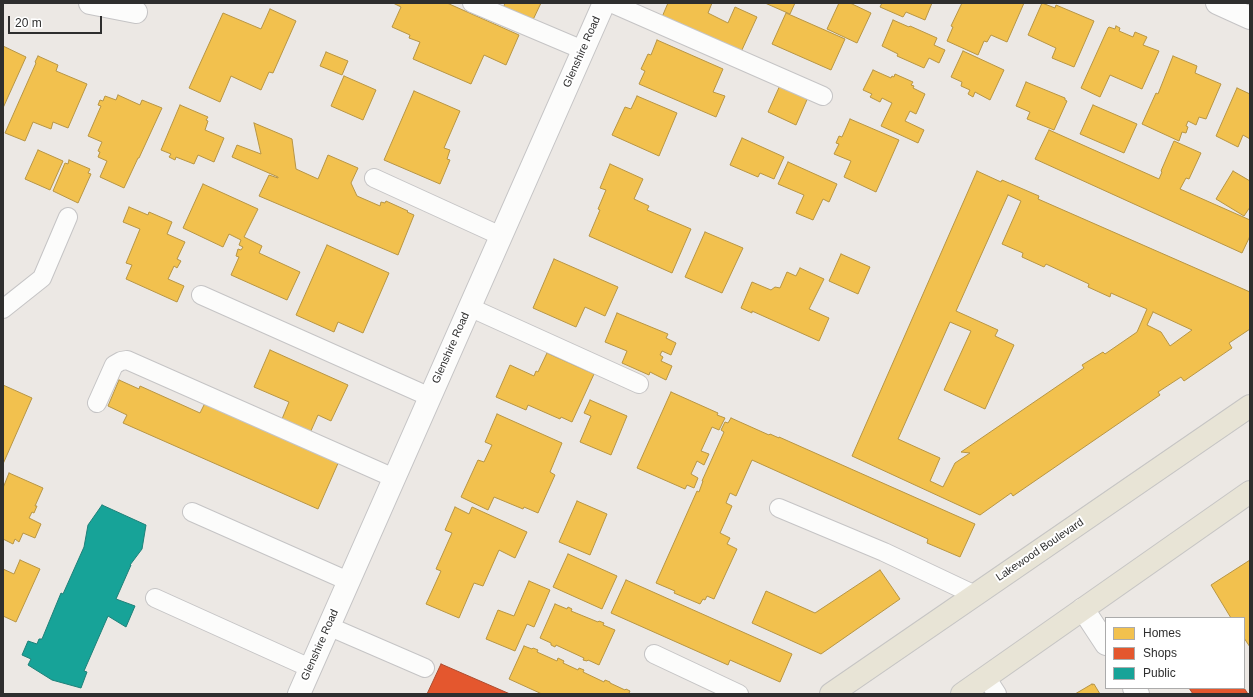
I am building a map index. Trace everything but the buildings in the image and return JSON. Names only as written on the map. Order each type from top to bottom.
[{"type":"main road","name":"Lakewood Boulevard","points":[[831,694],[1250,406]]},
{"type":"main road","points":[[962,694],[992,685],[1083,608],[1250,492]]},
{"type":"street","points":[[90,3],[136,12]]},
{"type":"street","name":"Glenshire Road","points":[[298,694],[604,3]]},
{"type":"street","points":[[1217,3],[1250,18]]},
{"type":"street","points":[[1083,608],[1105,642]]},
{"type":"lane","points":[[472,3],[583,50]]},
{"type":"lane","points":[[611,3],[823,96]]},
{"type":"lane","points":[[374,178],[500,236]]},
{"type":"lane","points":[[3,309],[42,278],[68,217]]},
{"type":"lane","points":[[201,295],[430,397]]},
{"type":"lane","points":[[469,307],[639,384]]},
{"type":"lane","points":[[97,404],[114,365],[121,361],[127,360],[394,478]]},
{"type":"lane","points":[[779,508],[884,552],[975,594]]},
{"type":"lane","points":[[192,512],[348,581]]},
{"type":"lane","points":[[155,598],[310,668]]},
{"type":"lane","points":[[328,626],[425,668]]},
{"type":"lane","points":[[654,654],[739,694]]}]
